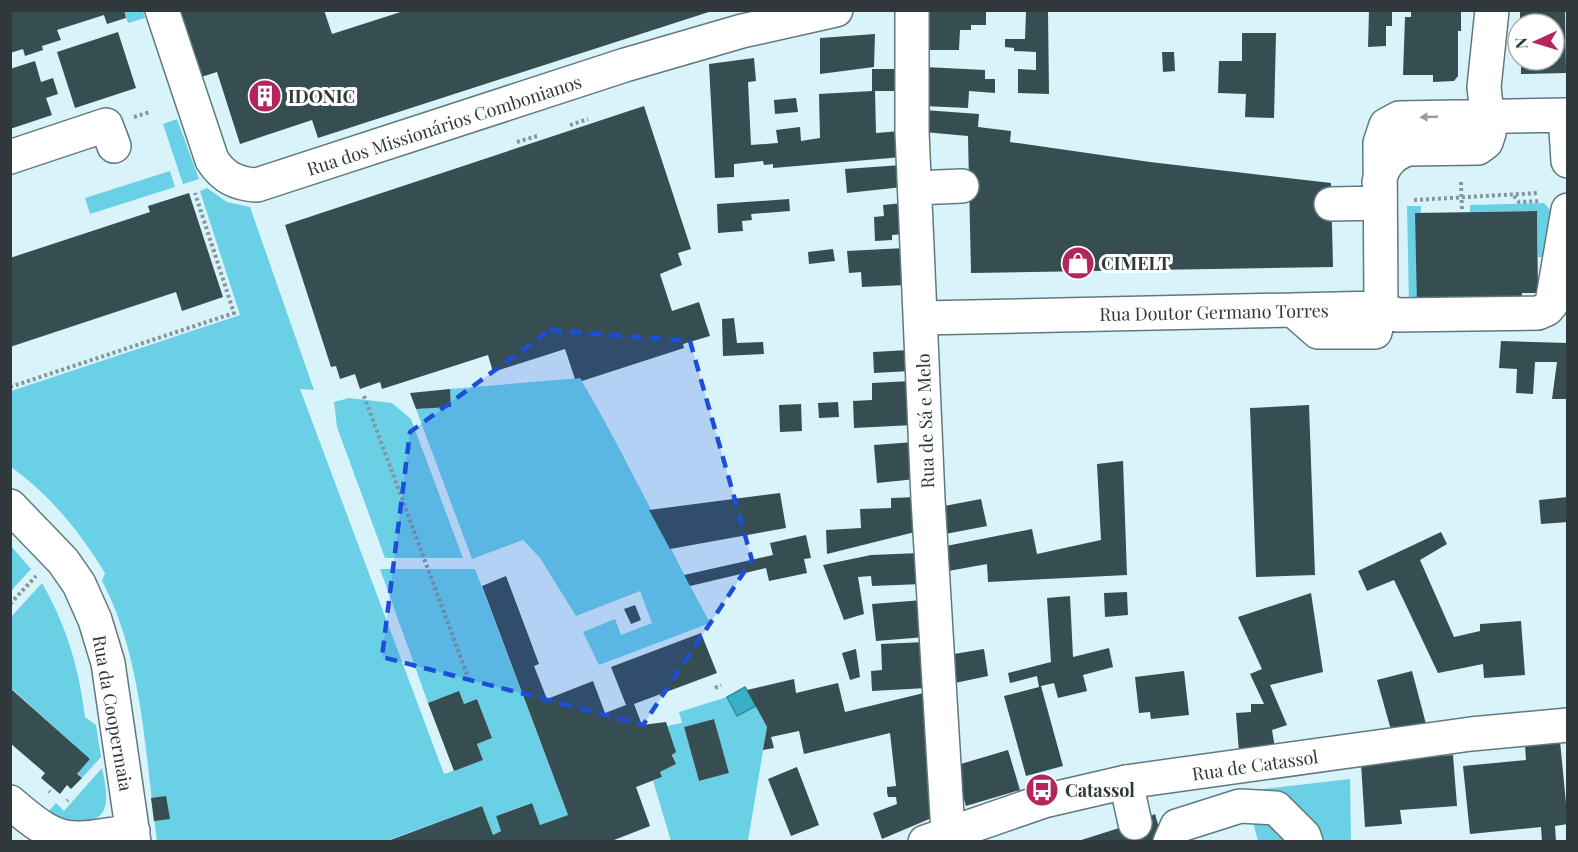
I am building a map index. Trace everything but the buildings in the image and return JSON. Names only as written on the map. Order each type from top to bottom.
[{"type":"street","name":"Rua dos Missionários Combonianos","points":[[162,10],[212,160],[229,179],[239,183],[257,185],[625,65],[742,31],[836,10]]},
{"type":"street","name":"Rua de Sá e Melo","points":[[912,10],[915,188],[922,318],[937,837]]},
{"type":"street","points":[[1488,115],[1484,87],[1492,10]]},
{"type":"street","points":[[1381,308],[1380,137],[1382,131],[1392,120],[1488,115],[1566,115],[1568,161]]},
{"type":"street","points":[[10,157],[106,125],[114,146]]},
{"type":"street","points":[[915,188],[962,186]]},
{"type":"street","points":[[1331,204],[1380,192]]},
{"type":"street","name":"Rua Doutor Germano Torres","points":[[922,318],[1381,308],[1397,315],[1538,313],[1547,309],[1555,293],[1557,205]]},
{"type":"street","name":"Rua da Coopermaia","points":[[10,506],[35,528],[63,561],[79,584],[95,620],[108,663],[133,836]]},
{"type":"street","name":"Rua de Catassol","points":[[937,837],[1044,801],[1126,782],[1470,734],[1568,726]]},
{"type":"street","points":[[1126,782],[1135,823]]},
{"type":"street","points":[[10,802],[46,831],[58,836],[90,838],[133,836]]},
{"type":"street","points":[[1170,842],[1177,826],[1240,806],[1276,808],[1304,836],[1306,842]]},
{"type":"path","points":[[570,125],[588,119]]},
{"type":"path","points":[[517,142],[537,136]]},
{"type":"path","points":[[1461,182],[1462,213]]},
{"type":"path","points":[[10,387],[234,313],[195,193]]},
{"type":"path","points":[[1414,200],[1538,193]]},
{"type":"path","points":[[1514,196],[1520,202],[1557,205]]},
{"type":"path","points":[[364,396],[469,680]]},
{"type":"path","points":[[10,604],[36,576]]},
{"type":"path","points":[[715,688],[721,685]]},
{"type":"highlighted area","points":[[550,330],[690,341],[752,560],[643,725],[382,657],[410,432]]},
{"type":"shaded area","points":[[124,11],[143,11],[145,18],[128,23]]},
{"type":"shaded area","points":[[177,119],[199,179],[183,184],[163,124]]},
{"type":"shaded area","points":[[170,171],[175,187],[90,214],[85,198]]},
{"type":"shaded area","points":[[207,188],[227,202],[250,207],[314,390],[300,389],[444,774],[483,760],[477,744],[492,738],[477,699],[464,704],[459,692],[428,703],[380,569],[475,569],[568,815],[540,825],[531,803],[496,816],[501,831],[493,835],[482,806],[386,841],[157,841],[134,675],[116,611],[102,581],[105,573],[63,515],[39,490],[11,467],[11,391],[240,315],[200,191]]},
{"type":"shaded area","points":[[1544,203],[1551,211],[1545,257],[1538,257],[1537,211],[1470,212],[1470,205]]},
{"type":"shaded area","points":[[1407,206],[1421,206],[1417,304],[1409,304]]},
{"type":"shaded area","points":[[580,378],[710,623],[599,665],[583,632],[615,619],[621,635],[652,623],[640,591],[576,616],[540,558],[523,540],[472,559],[416,409],[451,407],[450,389]]},
{"type":"shaded area","points":[[349,398],[392,403],[411,419],[463,558],[385,558],[337,427],[334,402]]},
{"type":"shaded area","points":[[11,546],[31,569],[10,591]]},
{"type":"shaded area","points":[[42,583],[71,648],[85,717],[96,725],[101,757],[82,778],[77,774],[90,759],[11,688],[11,617]]},
{"type":"shaded area","points":[[745,687],[756,706],[737,716],[727,697]]},
{"type":"shaded area","points":[[727,697],[737,716],[756,706],[767,727],[748,841],[671,841],[653,781],[662,777],[660,772],[675,764],[667,726],[682,723],[679,712]],"holes":[[[714,719],[729,773],[699,781],[684,727]]]},
{"type":"shaded area","points":[[102,768],[106,801],[104,810],[98,817],[83,821],[73,820],[48,812],[56,803],[64,811]]},
{"type":"shaded area","points":[[1350,779],[1351,841],[1314,841],[1245,791]]},
{"type":"shaded area","points":[[1251,815],[1261,816],[1297,841],[1258,841]]},
{"type":"place","name":"IDONIC","points":[[265,96]]},
{"type":"place","name":"CIMELT","points":[[1078,263]]},
{"type":"place","name":"Catassol","points":[[1042,790]]}]
